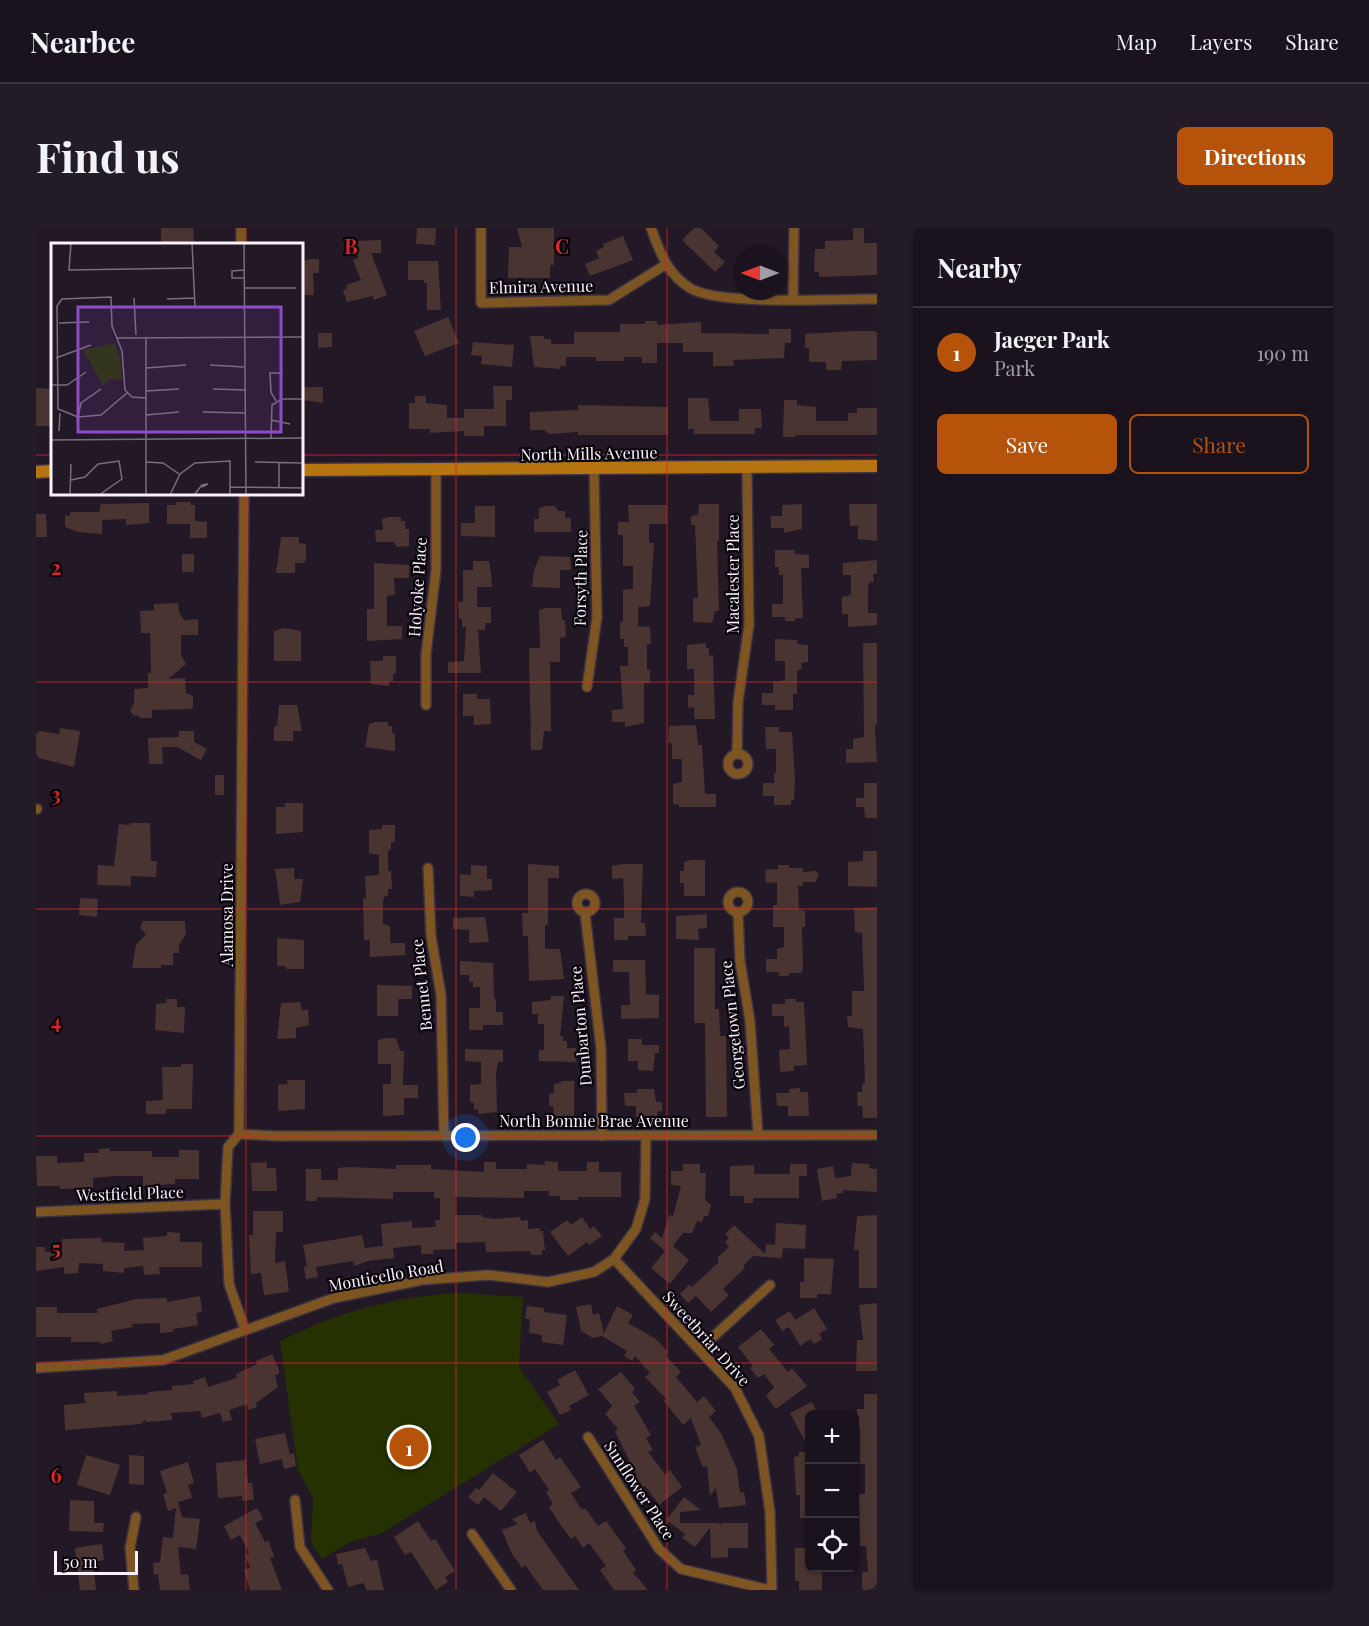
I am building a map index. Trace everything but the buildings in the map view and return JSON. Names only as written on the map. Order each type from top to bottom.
[{"type":"main road","name":"North Mills Avenue","points":[[303,470],[594,470],[877,466]]},
{"type":"main road","points":[[36,472],[51,471]]},
{"type":"street","name":"Elmira Avenue","points":[[481,228],[481,303],[609,300],[665,265]]},
{"type":"street","points":[[651,228],[665,265],[690,288],[710,296],[793,300],[877,299]]},
{"type":"street","points":[[793,300],[794,228]]},
{"type":"street","name":"Macalester Place","points":[[737,754],[738,702],[749,625],[747,467]]},
{"type":"street","name":"Forsyth Place","points":[[587,687],[597,617],[594,470]]},
{"type":"street","name":"Holyoke Place","points":[[426,705],[426,654],[436,570],[436,471]]},
{"type":"street","name":"Alamosa Drive","points":[[244,495],[240,1134],[228,1147],[225,1204],[229,1284],[245,1330]]},
{"type":"street","name":"Bennet Place","points":[[428,868],[431,936],[441,995],[444,1136]]},
{"type":"street","name":"Dunbarton Place","points":[[585,913],[601,1049],[602,1136]]},
{"type":"street","name":"Georgetown Place","points":[[738,913],[740,960],[750,1021],[758,1134]]},
{"type":"street","name":"North Bonnie Brae Avenue","points":[[240,1134],[277,1136],[877,1135]]},
{"type":"street","name":"Monticello Road","points":[[36,1368],[163,1360],[334,1298],[422,1280],[488,1275],[548,1282],[594,1272],[614,1259],[636,1229],[645,1199],[646,1135]]},
{"type":"street","name":"Westfield Place","points":[[36,1212],[225,1204]]},
{"type":"street","name":"Sweetbriar Drive","points":[[614,1259],[735,1388],[759,1436],[770,1512],[771,1590]]},
{"type":"street","points":[[700,1349],[770,1285]]},
{"type":"street","name":"Sunflower Place","points":[[588,1437],[658,1549],[681,1569],[771,1590]]},
{"type":"street","points":[[295,1500],[300,1547],[328,1590]]},
{"type":"street","points":[[134,1590],[130,1548],[136,1517]]},
{"type":"street","points":[[472,1534],[511,1590]]},
{"type":"green space","points":[[460,1293],[523,1297],[519,1367],[559,1424],[382,1533],[348,1543],[322,1559],[311,1542],[313,1499],[298,1470],[280,1341],[324,1322],[368,1307],[413,1298]]},
{"type":"place","name":"Jaeger Park","points":[[409,1447]]}]
